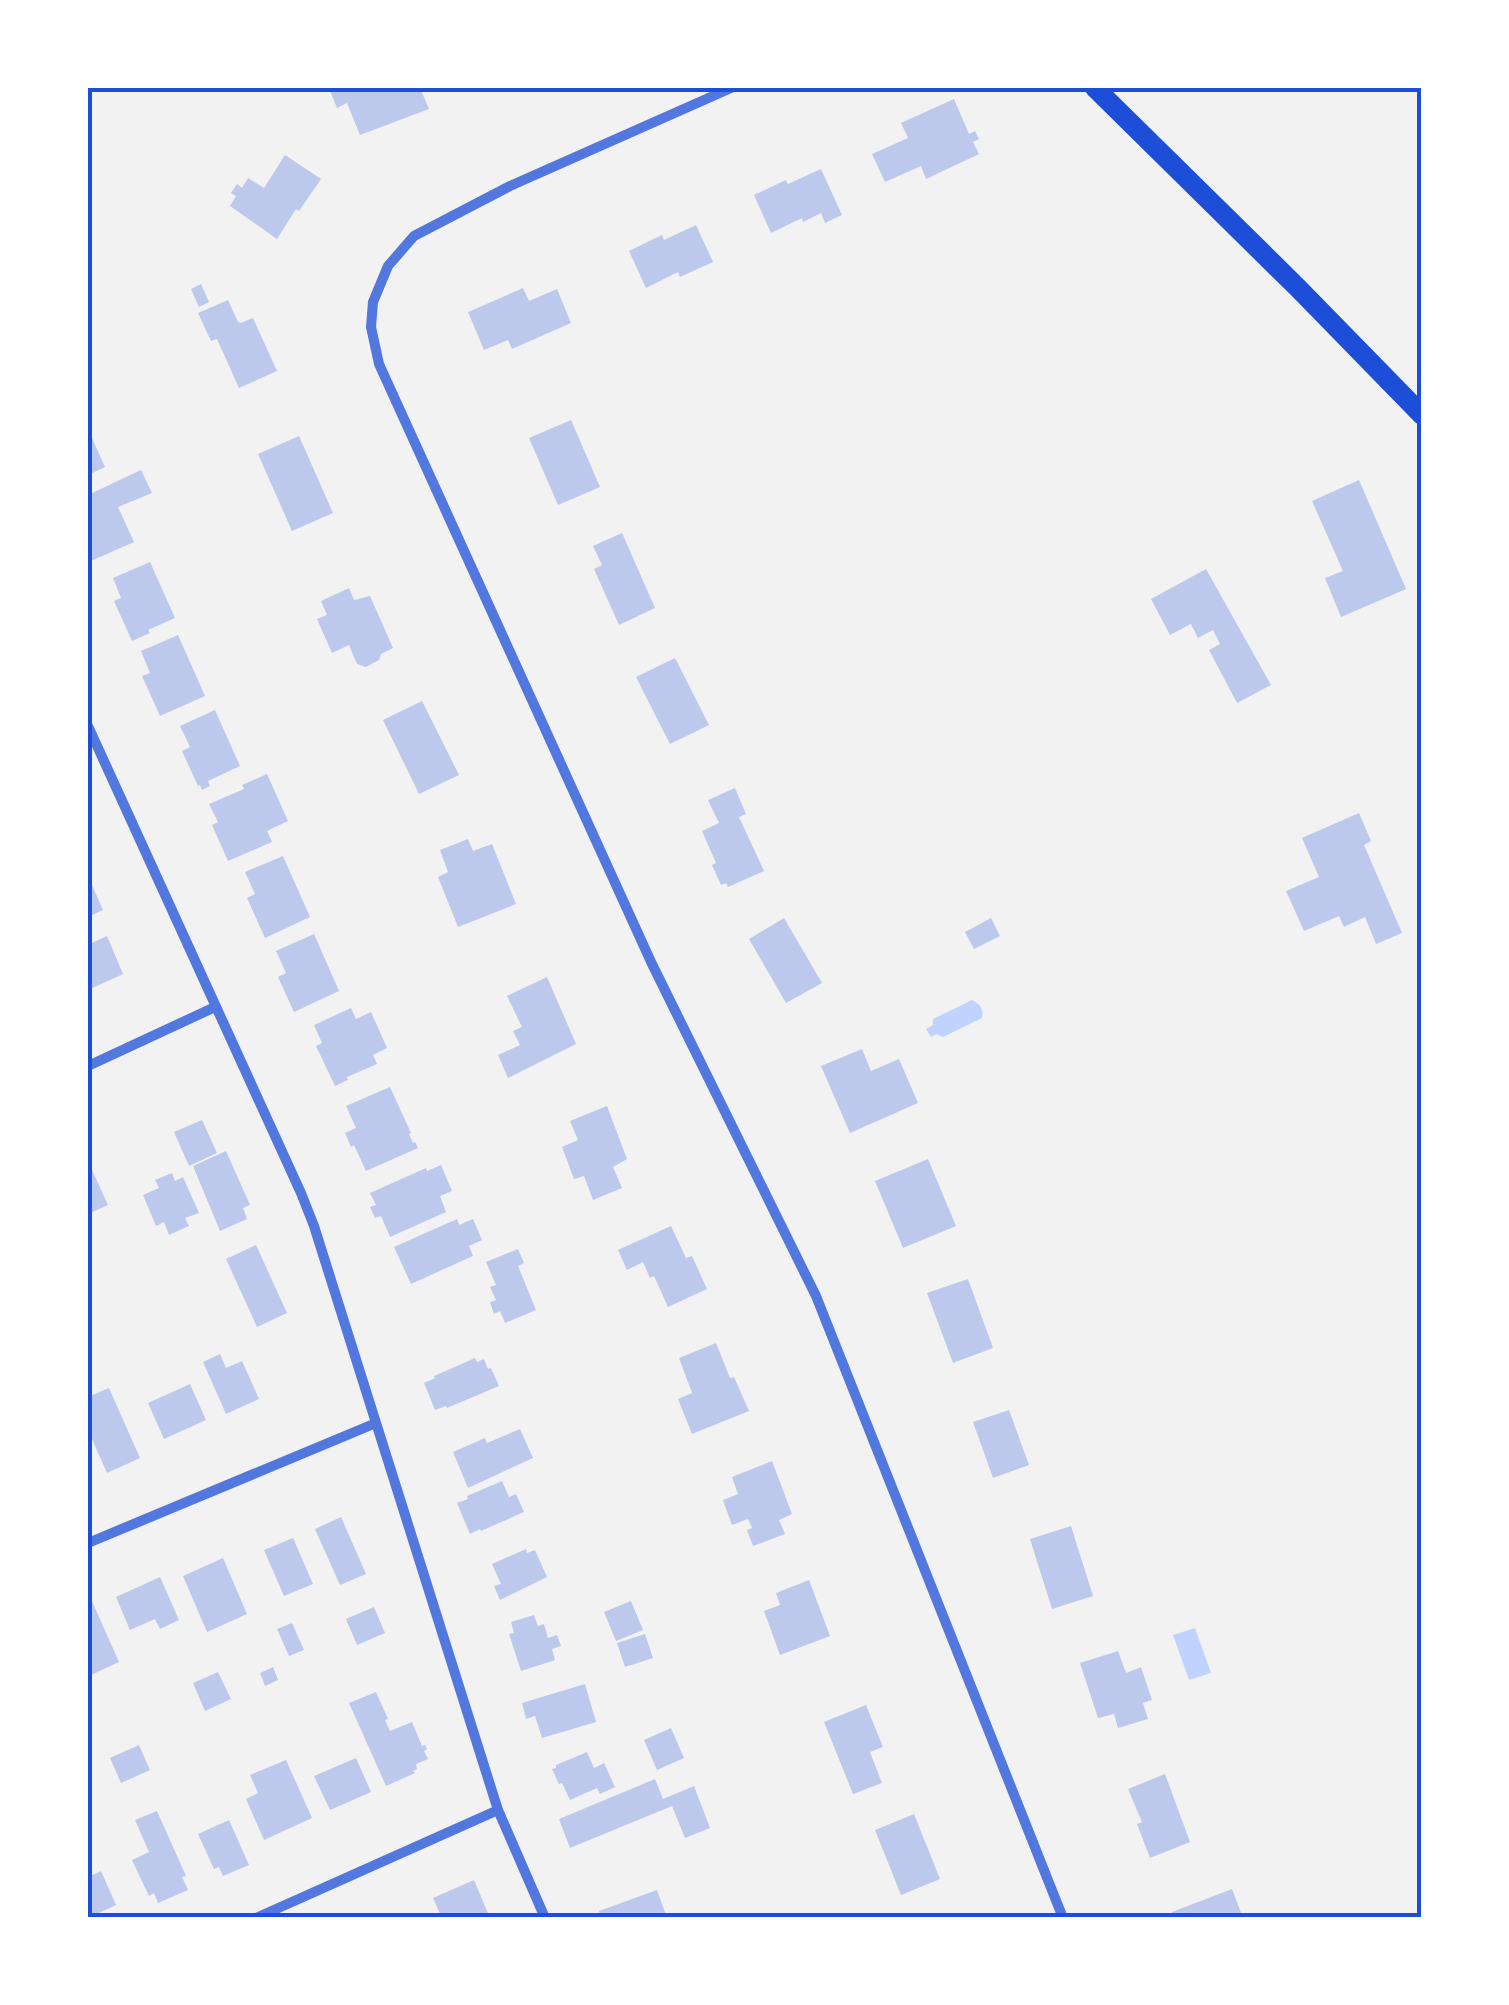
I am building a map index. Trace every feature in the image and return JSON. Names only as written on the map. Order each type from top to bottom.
[{"type":"main road","points":[[1094,88],[1422,415]]},
{"type":"street","points":[[731,88],[510,186],[414,236],[388,266],[372,302],[371,327],[380,364],[652,964],[816,1296],[1063,1918]]},
{"type":"street","points":[[88,726],[308,1209],[498,1810],[545,1918]]},
{"type":"street","points":[[88,1066],[215,1007]]},
{"type":"street","points":[[88,1543],[376,1423]]},
{"type":"street","points":[[256,1918],[498,1810]]},
{"type":"water","points":[[972,1000],[981,1007],[982,1018],[943,1037],[931,1037],[926,1029],[933,1025],[933,1019]]},
{"type":"water","points":[[1195,1628],[1211,1673],[1189,1680],[1173,1635]]},
{"type":"building","points":[[329,88],[420,88],[429,109],[360,135],[347,103],[337,108]]},
{"type":"building","points":[[954,99],[969,134],[975,131],[979,139],[973,142],[979,154],[926,179],[921,166],[885,182],[872,154],[908,138],[901,123]]},
{"type":"building","points":[[285,155],[321,179],[277,239],[230,206],[236,196],[231,193],[237,184],[242,188],[248,178],[264,188]]},
{"type":"building","points":[[821,169],[842,215],[825,223],[821,213],[771,233],[754,195]]},
{"type":"building","points":[[696,225],[713,262],[680,277],[678,272],[646,288],[629,251]]},
{"type":"building","points":[[201,284],[209,302],[199,307],[191,289]]},
{"type":"building","points":[[523,288],[529,301],[557,289],[571,323],[512,349],[508,340],[484,350],[468,312]]},
{"type":"building","points":[[228,300],[238,322],[253,318],[277,371],[239,388],[217,339],[211,341],[198,313]]},
{"type":"building","points":[[571,420],[600,487],[558,505],[529,438]]},
{"type":"building","points":[[88,429],[105,467],[88,475]]},
{"type":"building","points":[[299,436],[333,513],[292,531],[258,454]]},
{"type":"building","points":[[141,470],[152,493],[118,507],[134,542],[91,561],[88,495]]},
{"type":"building","points":[[1359,480],[1406,589],[1341,617],[1325,578],[1343,571],[1312,501]]},
{"type":"building","points":[[622,533],[655,608],[619,625],[594,569],[602,565],[593,546]]},
{"type":"building","points":[[150,562],[175,618],[132,641],[114,601],[121,598],[113,578]]},
{"type":"building","points":[[1206,569],[1271,685],[1237,703],[1209,650],[1220,644],[1213,630],[1198,638],[1191,624],[1170,635],[1151,599]]},
{"type":"building","points":[[349,588],[354,600],[370,596],[393,648],[366,667],[357,664],[349,645],[332,653],[317,619],[327,615],[321,601]]},
{"type":"building","points":[[178,635],[205,696],[160,716],[142,676],[150,673],[141,651]]},
{"type":"building","points":[[675,658],[709,725],[670,744],[636,677]]},
{"type":"building","points":[[422,701],[459,775],[419,794],[383,720]]},
{"type":"building","points":[[215,710],[240,766],[208,781],[210,786],[202,790],[182,751],[190,747],[180,726]]},
{"type":"building","points":[[267,774],[288,821],[267,831],[272,842],[228,861],[212,825],[218,822],[209,804]]},
{"type":"building","points":[[735,788],[746,814],[739,817],[764,871],[728,887],[726,883],[721,885],[702,831],[719,823],[708,800]]},
{"type":"building","points":[[1359,813],[1371,841],[1364,845],[1402,933],[1376,944],[1365,917],[1344,927],[1339,916],[1304,931],[1286,891],[1319,877],[1302,838]]},
{"type":"building","points":[[468,839],[473,851],[492,844],[516,904],[458,927],[438,877],[448,872],[440,850]]},
{"type":"building","points":[[283,856],[310,917],[265,938],[247,898],[255,894],[245,872]]},
{"type":"building","points":[[91,883],[103,910],[88,917],[88,884]]},
{"type":"building","points":[[784,918],[822,983],[786,1003],[749,939]]},
{"type":"building","points":[[991,918],[1000,936],[974,949],[965,932]]},
{"type":"building","points":[[314,934],[339,991],[294,1012],[278,977],[286,973],[276,951]]},
{"type":"building","points":[[107,936],[123,974],[88,990],[88,945]]},
{"type":"building","points":[[547,977],[576,1044],[508,1078],[498,1055],[520,1045],[513,1031],[522,1027],[507,996]]},
{"type":"building","points":[[351,1008],[356,1019],[371,1012],[387,1048],[373,1055],[377,1064],[335,1086],[316,1046],[322,1043],[314,1025]]},
{"type":"building","points":[[862,1049],[871,1071],[899,1059],[918,1103],[850,1133],[821,1066]]},
{"type":"building","points":[[390,1087],[418,1148],[366,1171],[345,1133],[356,1128],[346,1106]]},
{"type":"building","points":[[607,1106],[627,1159],[613,1167],[622,1188],[593,1200],[584,1176],[574,1179],[562,1147],[578,1140],[570,1121]]},
{"type":"building","points":[[202,1120],[217,1153],[189,1166],[174,1132]]},
{"type":"building","points":[[226,1151],[250,1205],[243,1208],[247,1219],[220,1231],[193,1166]]},
{"type":"building","points":[[928,1159],[956,1226],[903,1248],[875,1181]]},
{"type":"building","points":[[88,1161],[108,1205],[88,1214]]},
{"type":"building","points":[[441,1165],[452,1191],[440,1196],[446,1212],[390,1237],[381,1216],[375,1218],[370,1207],[376,1205],[370,1193]]},
{"type":"building","points":[[172,1173],[175,1181],[183,1177],[199,1213],[185,1218],[189,1226],[169,1235],[164,1222],[156,1226],[143,1195],[159,1188],[155,1180]]},
{"type":"building","points":[[457,1219],[459,1225],[473,1219],[482,1240],[469,1246],[473,1256],[411,1284],[394,1247]]},
{"type":"building","points":[[671,1226],[686,1258],[692,1256],[707,1289],[668,1307],[643,1262],[627,1270],[618,1250]]},
{"type":"building","points":[[256,1245],[287,1313],[257,1327],[226,1259]]},
{"type":"building","points":[[518,1249],[524,1263],[518,1266],[536,1310],[505,1323],[500,1311],[494,1314],[490,1302],[496,1300],[490,1287],[496,1285],[486,1262]]},
{"type":"building","points":[[968,1279],[993,1348],[953,1363],[927,1293]]},
{"type":"building","points":[[716,1343],[749,1411],[692,1434],[678,1399],[692,1393],[679,1358]]},
{"type":"building","points":[[220,1354],[226,1368],[242,1361],[259,1399],[226,1414],[203,1362]]},
{"type":"building","points":[[475,1358],[477,1362],[484,1359],[499,1386],[435,1410],[424,1383]]},
{"type":"building","points":[[190,1384],[206,1420],[164,1439],[148,1403]]},
{"type":"building","points":[[109,1388],[140,1458],[107,1473],[88,1430],[88,1397]]},
{"type":"building","points":[[1009,1410],[1029,1465],[993,1478],[973,1422]]},
{"type":"building","points":[[520,1429],[533,1458],[468,1488],[453,1452]]},
{"type":"building","points":[[772,1461],[792,1514],[779,1520],[785,1534],[753,1546],[748,1519],[732,1525],[723,1500],[738,1494],[732,1477]]},
{"type":"building","points":[[502,1481],[509,1497],[516,1494],[524,1512],[470,1534],[457,1503]]},
{"type":"building","points":[[341,1517],[366,1574],[340,1585],[315,1529]]},
{"type":"building","points":[[1071,1526],[1093,1596],[1052,1609],[1030,1539]]},
{"type":"building","points":[[293,1538],[313,1584],[284,1596],[264,1550]]},
{"type":"building","points":[[526,1549],[527,1553],[535,1550],[547,1577],[500,1600],[494,1586],[501,1584],[492,1564]]},
{"type":"building","points":[[223,1558],[247,1614],[207,1632],[183,1576]]},
{"type":"building","points":[[160,1577],[179,1620],[160,1629],[155,1619],[130,1630],[116,1597]]},
{"type":"building","points":[[809,1580],[830,1636],[780,1655],[764,1611],[780,1605],[776,1593]]},
{"type":"building","points":[[91,1599],[119,1662],[89,1676],[88,1600]]},
{"type":"building","points":[[631,1601],[643,1630],[616,1641],[604,1612]]},
{"type":"building","points":[[374,1607],[385,1633],[357,1645],[346,1619]]},
{"type":"building","points":[[534,1615],[538,1626],[544,1624],[548,1638],[557,1635],[561,1646],[552,1649],[555,1660],[521,1671],[509,1634],[514,1633],[511,1622]]},
{"type":"building","points":[[292,1623],[304,1650],[289,1656],[277,1629]]},
{"type":"building","points":[[645,1634],[653,1658],[625,1667],[617,1643]]},
{"type":"building","points":[[1118,1651],[1126,1673],[1141,1667],[1152,1700],[1143,1703],[1148,1719],[1118,1728],[1114,1714],[1098,1718],[1080,1663]]},
{"type":"building","points":[[273,1667],[278,1680],[265,1686],[260,1673]]},
{"type":"building","points":[[218,1672],[231,1699],[205,1711],[193,1683]]},
{"type":"building","points":[[585,1684],[596,1722],[542,1738],[535,1716],[526,1719],[522,1703]]},
{"type":"building","points":[[376,1692],[390,1731],[412,1722],[427,1749],[424,1751],[428,1759],[416,1764],[415,1773],[386,1786],[349,1703]]},
{"type":"building","points":[[866,1705],[883,1747],[870,1752],[882,1783],[853,1794],[824,1722]]},
{"type":"building","points":[[671,1728],[684,1758],[657,1770],[644,1740]]},
{"type":"building","points":[[139,1745],[150,1770],[121,1783],[110,1758]]},
{"type":"building","points":[[587,1752],[594,1768],[604,1763],[615,1787],[600,1794],[597,1788],[570,1800],[552,1769]]},
{"type":"building","points":[[356,1758],[371,1792],[330,1810],[314,1776]]},
{"type":"building","points":[[286,1760],[312,1818],[264,1840],[246,1799],[258,1793],[250,1775]]},
{"type":"building","points":[[1165,1774],[1190,1842],[1150,1858],[1137,1824],[1142,1822],[1128,1789]]},
{"type":"building","points":[[655,1779],[663,1799],[694,1786],[710,1828],[685,1838],[672,1806],[570,1848],[559,1819]]},
{"type":"building","points":[[157,1811],[186,1876],[182,1877],[188,1890],[158,1903],[154,1893],[149,1896],[132,1860],[149,1852],[135,1820]]},
{"type":"building","points":[[914,1814],[940,1879],[901,1895],[875,1830]]},
{"type":"building","points":[[229,1820],[249,1865],[223,1876],[219,1867],[214,1869],[198,1834]]},
{"type":"building","points":[[101,1871],[116,1905],[88,1918],[88,1877]]},
{"type":"building","points":[[474,1880],[490,1918],[442,1918],[433,1898]]},
{"type":"building","points":[[1232,1889],[1243,1918],[1174,1918],[1172,1912]]},
{"type":"building","points":[[657,1890],[667,1918],[601,1918],[599,1911]]}]
